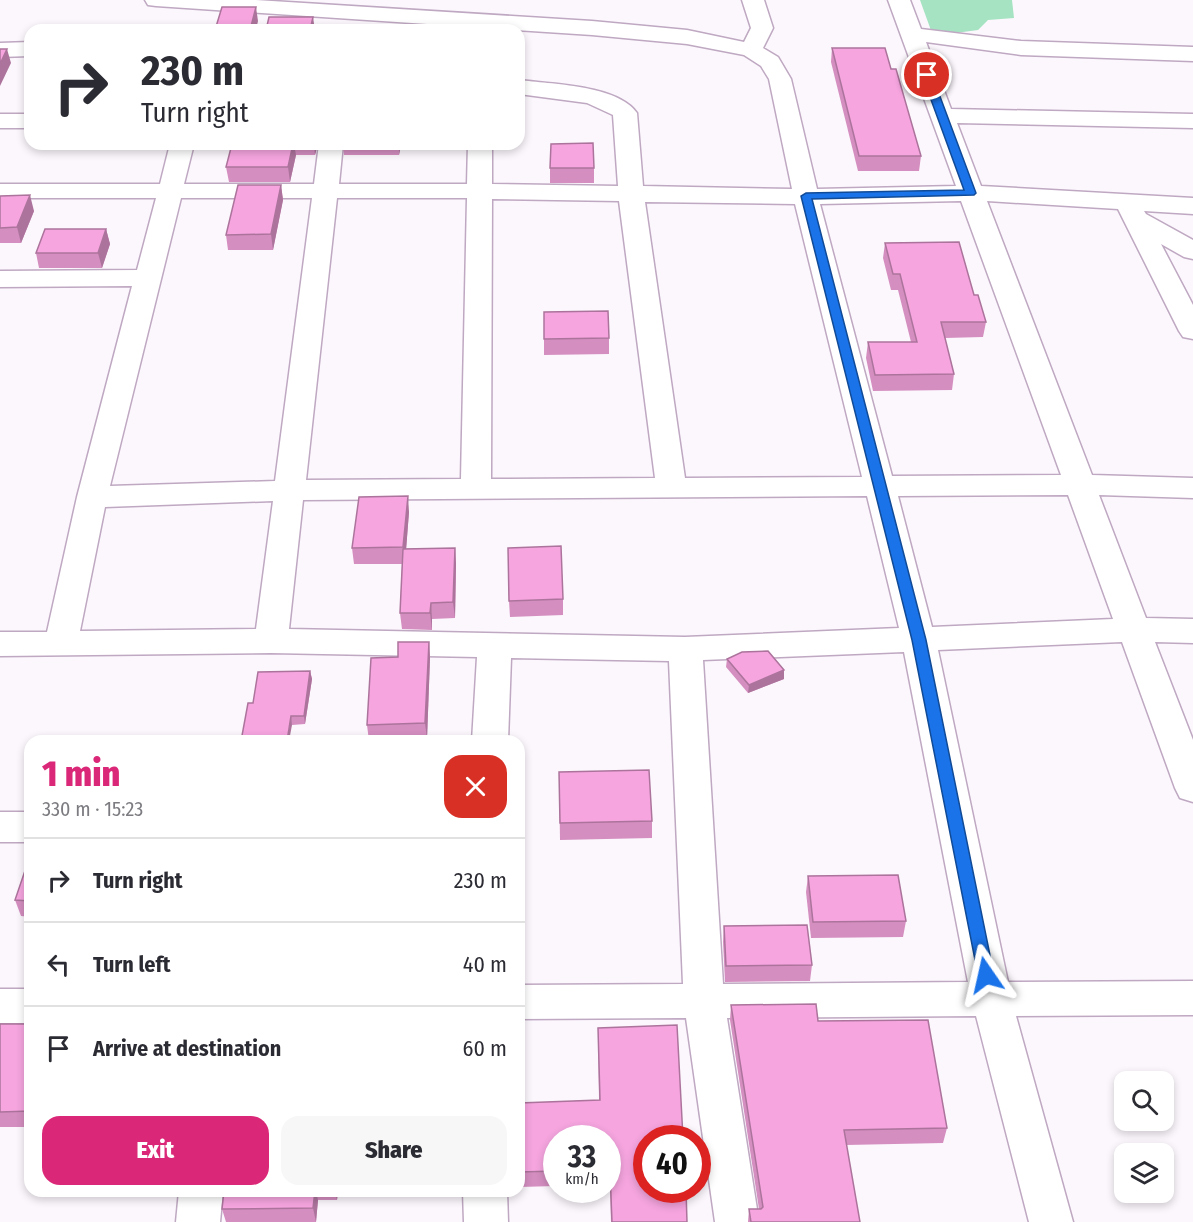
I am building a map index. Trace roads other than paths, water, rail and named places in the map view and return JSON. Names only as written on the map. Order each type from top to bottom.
[{"type":"street","points":[[156,0],[216,13],[345,21],[454,24]]},
{"type":"street","points":[[751,50],[762,28],[753,0]]},
{"type":"street","points":[[899,0],[1193,788]]},
{"type":"street","points":[[525,26],[592,28],[687,37],[751,50],[770,62],[780,79],[806,196],[919,640],[991,998],[1051,1222]]},
{"type":"street","points":[[911,34],[1022,48],[1193,54]]},
{"type":"street","points":[[0,50],[24,49]]},
{"type":"street","points":[[525,88],[594,99],[620,108],[625,113],[631,194],[671,487]]},
{"type":"street","points":[[942,116],[1193,122]]},
{"type":"street","points":[[0,121],[24,121]]},
{"type":"street","points":[[61,643],[92,497],[180,150]]},
{"type":"street","points":[[271,641],[330,150]]},
{"type":"street","points":[[476,488],[480,150]]},
{"type":"street","points":[[0,191],[479,191],[806,196],[970,193],[1131,210],[1193,206]]},
{"type":"street","points":[[1131,210],[1193,251]]},
{"type":"street","points":[[1131,210],[1193,331]]},
{"type":"street","points":[[0,279],[148,278]]},
{"type":"street","points":[[92,497],[289,490],[476,488],[1080,485],[1193,488]]},
{"type":"street","points":[[0,644],[271,641],[685,649],[1134,630],[1193,631]]},
{"type":"street","points":[[490,735],[495,644]]},
{"type":"street","points":[[685,649],[704,1002],[737,1222]]},
{"type":"street","points":[[0,827],[24,827]]},
{"type":"street","points":[[525,1002],[1193,998]]},
{"type":"street","points":[[0,1006],[24,1006]]},
{"type":"street","points":[[198,1222],[200,1197]]},
{"type":"street","points":[[485,1197],[486,1222]]}]
